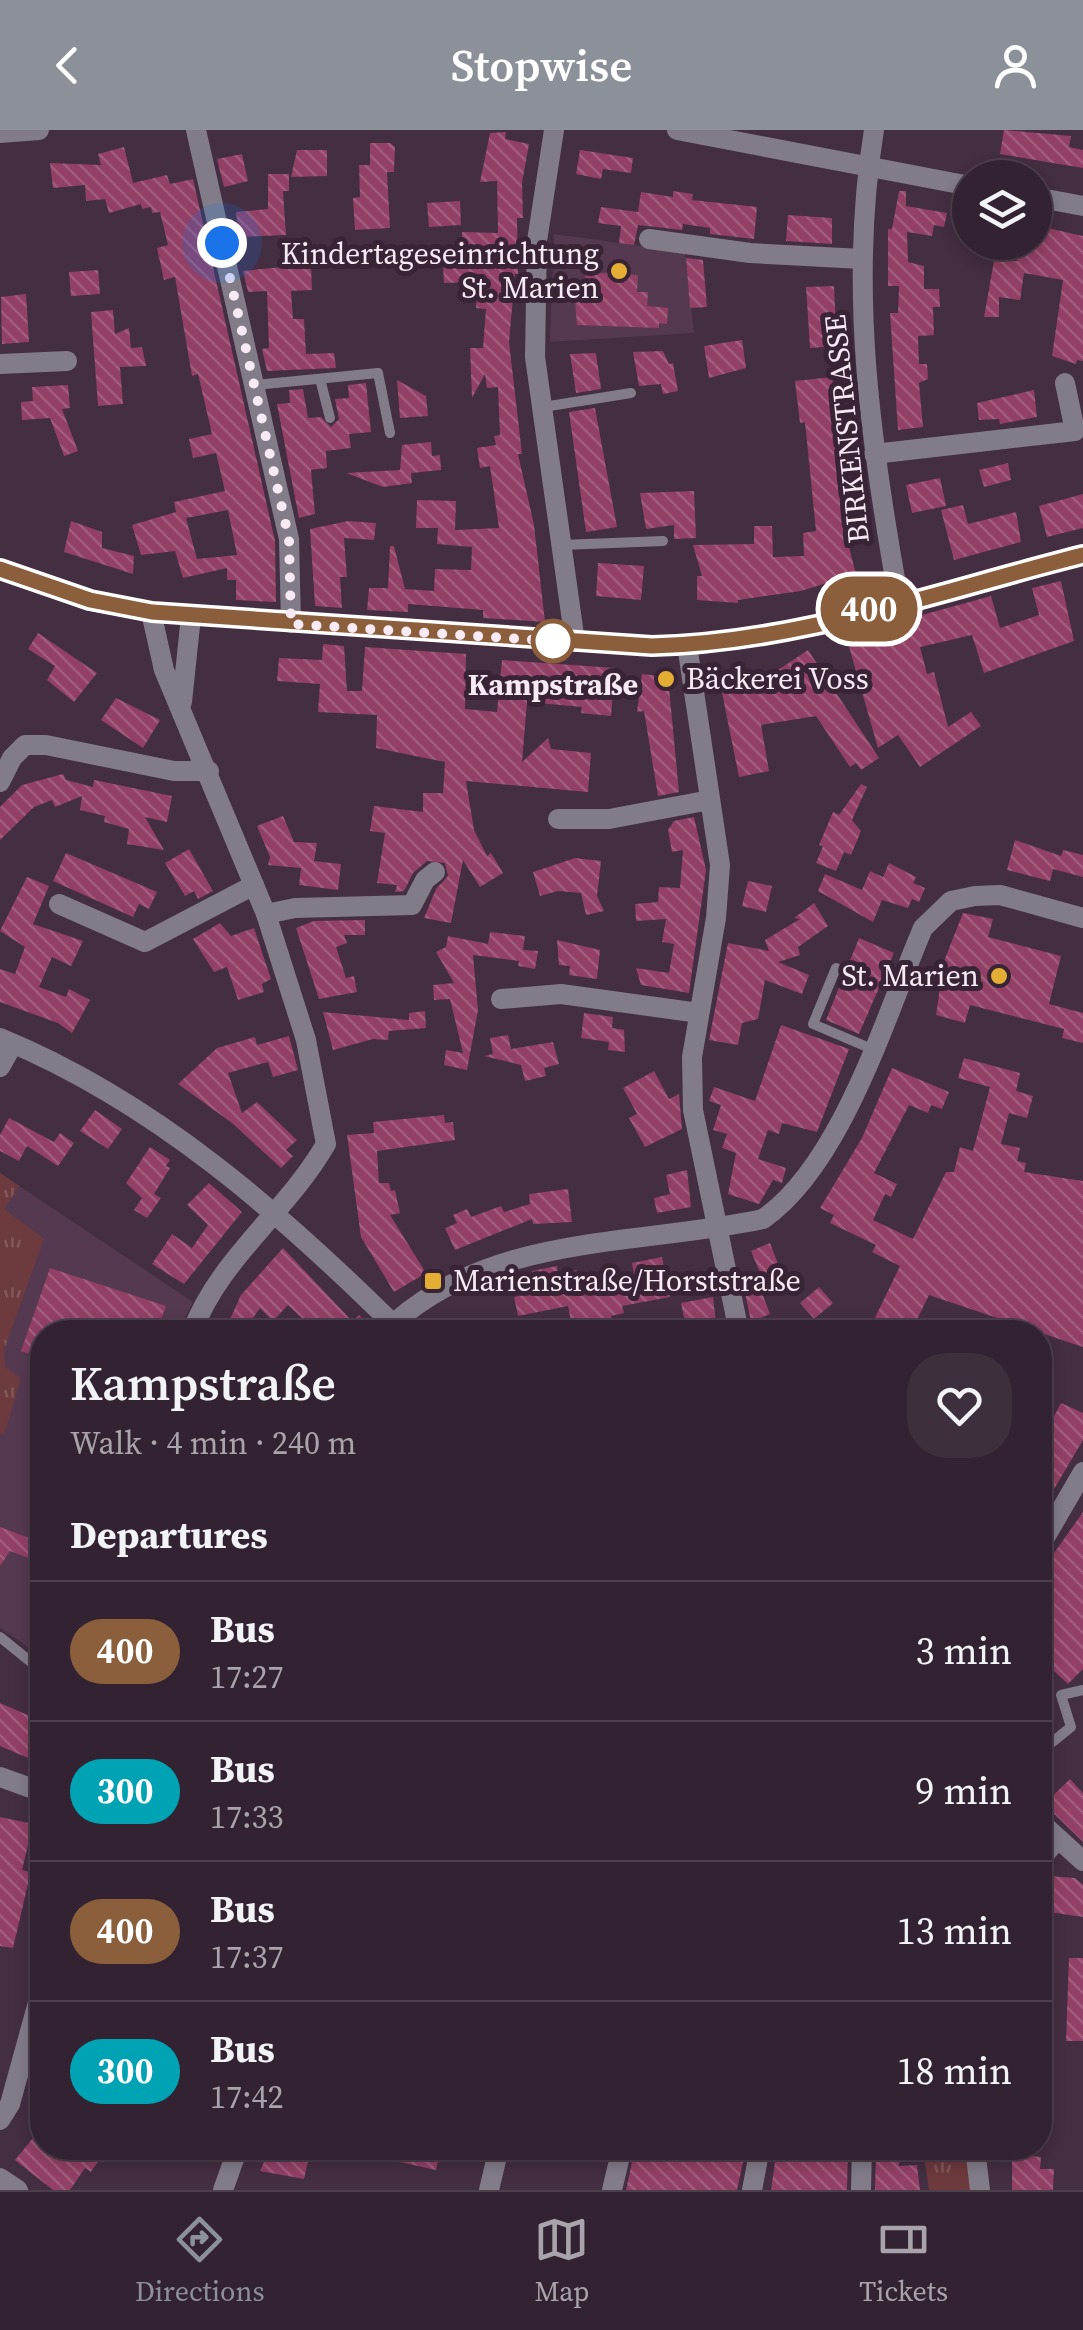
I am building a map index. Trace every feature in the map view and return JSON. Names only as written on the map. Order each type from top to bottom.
[{"type":"main road","points":[[0,569],[90,600],[152,612],[574,642],[687,645],[785,630],[1083,556]]},
{"type":"street","points":[[0,133],[40,130]]},
{"type":"street","points":[[196,130],[289,539],[291,624]]},
{"type":"street","points":[[554,130],[537,241],[536,357],[574,642]]},
{"type":"street","points":[[677,130],[952,183]]},
{"type":"street","name":"BIRKENSTRASSE","points":[[874,130],[862,260],[864,362],[874,454],[899,602]]},
{"type":"street","points":[[1052,201],[1083,206]]},
{"type":"street","points":[[649,239],[750,253],[862,260]]},
{"type":"street","points":[[0,364],[67,361]]},
{"type":"street","points":[[874,454],[1074,430],[1065,383]]},
{"type":"street","points":[[152,612],[164,670],[182,704],[266,914],[306,1040],[326,1144],[302,1186],[222,1274],[198,1320]]},
{"type":"street","points":[[182,704],[191,616]]},
{"type":"street","points":[[687,645],[720,865],[716,918],[692,1057],[693,1110],[737,1320]]},
{"type":"street","points":[[0,782],[12,758],[25,745],[46,744],[174,771],[209,771]]},
{"type":"street","points":[[558,820],[609,819],[710,800]]},
{"type":"street","points":[[266,914],[295,908],[412,905],[425,880],[435,872]]},
{"type":"street","points":[[59,904],[146,942],[254,885]]},
{"type":"street","points":[[403,1320],[416,1303],[450,1284],[537,1252],[718,1229],[763,1219],[792,1200],[818,1163],[923,928],[951,901],[1000,895],[1083,918]]},
{"type":"street","points":[[501,999],[561,994],[699,1012]]},
{"type":"street","points":[[0,1067],[7,1041],[66,1068],[170,1130],[275,1215],[388,1320]]},
{"type":"street","points":[[1052,1525],[1083,1472]]},
{"type":"street","points":[[0,1776],[30,1787]]},
{"type":"street","points":[[1052,1835],[1083,1861]]},
{"type":"street","points":[[1052,1846],[1057,1840]]},
{"type":"street","points":[[0,2120],[10,2104],[30,2032]]},
{"type":"street","points":[[223,2190],[234,2160]]},
{"type":"street","points":[[490,2190],[496,2160]]},
{"type":"street","points":[[612,2190],[619,2160]]},
{"type":"street","points":[[752,2190],[758,2160]]},
{"type":"street","points":[[861,2190],[862,2160]]},
{"type":"street","points":[[977,2160],[980,2190]]},
{"type":"street","points":[[0,2178],[18,2190]]},
{"type":"lane","points":[[254,385],[378,373],[390,433]]},
{"type":"lane","points":[[320,379],[330,418]]},
{"type":"lane","points":[[542,407],[631,393]]},
{"type":"lane","points":[[562,545],[663,542]]},
{"type":"lane","points":[[836,968],[813,1024],[872,1049]]},
{"type":"lane","points":[[0,1637],[30,1661]]},
{"type":"lane","points":[[1052,1742],[1070,1727],[1061,1695],[1083,1690]]},
{"type":"shaded area","name":"Kindertageseinrichtung St. Marien","points":[[554,234],[685,252],[694,333],[550,342]]},
{"type":"shaded area","points":[[0,1173],[193,1302],[184,1320],[30,1320],[30,1648],[0,1628]]},
{"type":"green space","points":[[0,1173],[19,1186],[4,1209],[44,1239],[4,1350],[5,1367],[21,1378],[4,1435],[0,1433]]},
{"type":"green space","points":[[925,2160],[969,2160],[971,2190],[929,2190]]},
{"type":"building","points":[[1004,130],[1071,136],[1069,147],[1083,150],[1083,168],[1052,160],[1000,154]]},
{"type":"building","points":[[506,132],[505,139],[529,144],[522,183],[523,218],[517,218],[518,274],[509,342],[522,454],[518,454],[534,525],[545,622],[483,618],[483,610],[408,604],[408,612],[367,610],[369,588],[388,588],[390,546],[394,546],[405,589],[434,591],[435,569],[471,570],[472,547],[437,544],[438,528],[416,528],[417,500],[456,501],[455,530],[499,528],[490,466],[480,468],[477,448],[496,445],[494,436],[500,435],[498,387],[487,388],[485,374],[472,398],[470,348],[483,348],[486,309],[476,308],[478,282],[444,283],[443,265],[461,264],[462,232],[498,233],[497,181],[480,182],[490,133]]},
{"type":"building","points":[[370,143],[390,143],[395,147],[394,172],[387,172],[390,228],[355,230],[353,198],[360,197],[359,165],[370,165]]},
{"type":"building","points":[[124,147],[133,183],[167,175],[170,184],[193,179],[275,541],[276,602],[236,600],[236,580],[227,580],[227,568],[183,578],[175,551],[141,555],[132,525],[176,512],[174,502],[225,491],[216,453],[193,458],[189,439],[212,434],[198,374],[192,376],[175,277],[164,280],[157,248],[168,245],[160,212],[152,213],[151,207],[142,209],[141,204],[109,213],[105,199],[86,201],[85,185],[53,188],[50,163],[101,165],[98,154]],"holes":[[[228,510],[237,555],[197,559],[186,518]]]},
{"type":"building","points":[[297,150],[327,150],[327,176],[291,177]]},
{"type":"building","points":[[580,150],[633,158],[631,173],[603,169],[601,179],[576,174]]},
{"type":"building","points":[[242,154],[248,181],[224,187],[217,159]]},
{"type":"building","points":[[268,174],[289,174],[289,191],[283,191],[286,235],[239,237],[236,212],[268,209]]},
{"type":"building","points":[[673,191],[693,194],[692,200],[757,207],[754,239],[710,234],[710,228],[683,224],[682,230],[638,225],[634,245],[619,243],[621,226],[598,223],[601,207],[638,212],[641,192],[673,197]]},
{"type":"building","points":[[899,191],[906,191],[906,206],[947,213],[944,227],[934,225],[932,236],[907,232],[908,262],[924,266],[924,289],[939,289],[940,307],[933,307],[934,335],[918,336],[919,364],[927,364],[928,379],[919,383],[923,427],[898,430],[890,313],[898,313],[899,286],[888,286],[888,229],[892,229]]},
{"type":"building","points":[[460,201],[461,225],[429,227],[427,203]]},
{"type":"building","points":[[788,215],[832,218],[832,244],[786,241]]},
{"type":"building","points":[[1052,229],[1083,236],[1083,361],[1077,360],[1076,364],[1052,356],[1063,280],[1024,273],[1020,300],[999,297],[999,317],[984,317],[994,261],[1052,260]]},
{"type":"building","points":[[686,258],[703,260],[707,307],[690,308]]},
{"type":"building","points":[[311,264],[312,290],[291,291],[293,319],[304,319],[306,354],[334,353],[336,368],[267,371],[262,349],[269,348],[267,291],[248,292],[243,271]]},
{"type":"building","points":[[98,270],[100,294],[71,296],[69,272]]},
{"type":"building","points":[[585,272],[638,275],[637,292],[648,292],[647,306],[668,308],[667,324],[659,323],[659,328],[577,325],[574,289],[585,290]]},
{"type":"building","points":[[834,286],[837,346],[810,348],[806,287]]},
{"type":"building","points":[[26,294],[29,342],[2,344],[1,297]]},
{"type":"building","points":[[113,310],[115,334],[129,328],[131,348],[142,347],[146,366],[120,367],[123,404],[98,406],[91,312]]},
{"type":"building","points":[[742,340],[746,368],[709,378],[704,346]]},
{"type":"building","points":[[663,351],[669,364],[673,363],[678,391],[663,394],[661,384],[639,386],[633,352]]},
{"type":"building","points":[[596,353],[601,389],[576,393],[570,354]]},
{"type":"building","points":[[832,377],[848,459],[836,461],[845,548],[849,547],[856,574],[801,591],[738,603],[697,600],[697,576],[702,576],[693,545],[754,544],[754,526],[772,526],[773,557],[804,556],[803,533],[816,531],[805,422],[800,423],[795,381]]},
{"type":"building","points":[[397,380],[426,396],[428,416],[400,418]]},
{"type":"building","points":[[366,383],[371,432],[349,434],[351,448],[326,451],[327,468],[311,470],[315,514],[299,518],[277,404],[290,403],[289,390],[303,389],[308,418],[321,417],[331,427],[339,419],[335,399],[349,398],[348,385]]},
{"type":"building","points":[[68,385],[70,408],[62,409],[78,451],[64,456],[50,418],[22,420],[21,402],[33,401],[32,387]]},
{"type":"building","points":[[1034,390],[1037,417],[1000,424],[999,419],[979,420],[977,403]]},
{"type":"building","points":[[595,408],[617,527],[586,532],[569,412]]},
{"type":"building","points":[[431,442],[432,456],[440,455],[441,470],[411,473],[412,483],[383,487],[346,473],[400,470],[402,445]]},
{"type":"building","points":[[1008,463],[1011,480],[984,487],[979,470]]},
{"type":"building","points":[[940,478],[946,506],[912,513],[906,485]]},
{"type":"building","points":[[694,491],[696,538],[674,539],[674,525],[646,529],[640,493]]},
{"type":"building","points":[[1083,494],[1083,528],[1047,537],[1039,506]]},
{"type":"building","points":[[963,505],[968,524],[1016,512],[1021,542],[954,560],[941,510]]},
{"type":"building","points":[[71,521],[102,532],[102,548],[134,556],[133,574],[64,552]]},
{"type":"building","points":[[348,521],[376,523],[374,540],[344,538],[347,577],[340,577],[342,608],[315,606],[310,529]]},
{"type":"building","points":[[598,563],[644,566],[641,600],[596,596]]},
{"type":"building","points":[[1061,581],[1074,641],[984,673],[972,635],[920,647],[927,674],[934,672],[948,727],[971,712],[981,726],[920,767],[898,735],[878,748],[846,636],[991,596],[1000,628],[1039,615],[1032,588]]},
{"type":"building","points":[[38,633],[97,673],[74,702],[47,680],[55,666],[28,649]]},
{"type":"building","points":[[323,644],[344,646],[347,691],[362,691],[365,647],[466,654],[465,709],[497,712],[502,660],[615,668],[611,716],[581,713],[582,707],[527,702],[522,762],[548,738],[551,749],[591,753],[588,792],[466,781],[474,830],[487,856],[491,853],[503,873],[480,887],[463,860],[451,923],[424,918],[436,889],[448,876],[445,863],[427,861],[413,873],[404,891],[395,892],[397,885],[377,883],[385,833],[370,831],[374,806],[423,812],[423,793],[443,793],[445,762],[376,748],[377,715],[318,712],[320,684],[277,681],[279,658],[322,660]]},
{"type":"building","points":[[808,650],[879,758],[861,770],[856,763],[850,767],[816,716],[761,725],[769,771],[739,777],[719,678],[775,672]]},
{"type":"building","points":[[642,674],[668,677],[679,792],[658,796],[644,711],[637,712]]},
{"type":"building","points":[[116,698],[160,720],[143,748],[101,720]]},
{"type":"building","points":[[63,774],[66,780],[93,787],[94,780],[172,796],[167,822],[145,817],[164,850],[127,844],[129,829],[104,822],[105,816],[80,810],[82,796],[55,807],[52,800],[34,807],[0,840],[0,807],[22,785]]},
{"type":"building","points":[[861,784],[867,787],[852,820],[861,831],[851,855],[844,852],[836,871],[816,863],[833,812],[839,815]]},
{"type":"building","points":[[283,816],[294,842],[317,843],[314,861],[341,864],[338,890],[299,885],[301,868],[268,865],[270,857],[257,826]]},
{"type":"building","points":[[694,817],[706,870],[689,993],[641,985],[636,968],[669,973],[674,944],[662,942],[666,919],[636,921],[635,904],[658,902],[659,887],[680,888],[683,850],[672,852],[668,830],[674,821]]},
{"type":"building","points":[[1015,840],[1061,856],[1063,850],[1083,855],[1083,877],[1053,869],[1050,881],[1007,870]]},
{"type":"building","points":[[189,849],[213,891],[198,899],[194,891],[185,896],[165,863]]},
{"type":"building","points":[[66,853],[157,892],[149,909],[139,904],[133,917],[53,881]]},
{"type":"building","points":[[575,858],[601,861],[597,896],[604,911],[586,915],[581,893],[558,891],[540,896],[533,872]]},
{"type":"building","points":[[889,863],[916,877],[913,883],[925,888],[919,902],[912,899],[908,908],[882,900],[873,922],[818,891],[825,874],[862,890],[870,871],[883,877]]},
{"type":"building","points":[[27,877],[49,886],[33,924],[83,941],[71,966],[52,957],[39,987],[66,997],[69,989],[90,1000],[72,1033],[58,1023],[0,1002],[0,969],[15,974],[25,947],[0,931]]},
{"type":"building","points":[[748,881],[772,886],[766,912],[742,906]]},
{"type":"building","points":[[814,903],[828,926],[798,947],[800,955],[778,962],[809,975],[802,994],[765,980],[758,1019],[742,1023],[738,1045],[709,1040],[728,943],[769,951],[765,940],[800,919],[794,918]]},
{"type":"building","name":"St. Marien","points":[[963,913],[993,919],[988,937],[1061,956],[1049,1004],[1083,1013],[1083,1043],[1062,1038],[1064,1029],[970,1005],[965,1023],[936,1015],[944,961]]},
{"type":"building","points":[[365,920],[365,935],[344,935],[347,943],[336,947],[346,978],[354,976],[357,992],[319,999],[296,928],[314,921]]},
{"type":"building","points":[[220,923],[231,936],[254,928],[271,979],[262,984],[264,992],[238,1000],[227,967],[214,972],[193,939]]},
{"type":"building","points":[[490,932],[525,936],[523,950],[538,951],[535,969],[518,966],[519,961],[473,955],[478,1010],[467,1070],[444,1065],[446,1050],[463,1053],[450,999],[434,1000],[433,985],[454,983],[436,952],[446,947],[448,936],[488,944]]},
{"type":"building","points":[[859,938],[894,953],[859,1034],[826,1020]]},
{"type":"building","points":[[557,940],[600,950],[597,979],[569,975],[570,966],[559,965]]},
{"type":"building","points":[[425,1011],[426,1028],[389,1031],[388,1040],[373,1039],[333,1050],[323,1012],[409,1020],[409,1013]]},
{"type":"building","points":[[584,1013],[613,1017],[612,1028],[624,1030],[625,1052],[608,1050],[609,1042],[581,1038]]},
{"type":"building","points":[[781,1025],[849,1049],[817,1132],[782,1123],[779,1134],[768,1130],[758,1159],[786,1168],[782,1183],[773,1180],[759,1204],[728,1194],[736,1153],[722,1148],[727,1134],[713,1130],[721,1105],[709,1101],[714,1087],[755,1101]]},
{"type":"building","points":[[508,1035],[511,1049],[553,1042],[559,1064],[544,1068],[546,1076],[525,1081],[521,1065],[484,1056],[493,1054],[490,1038]]},
{"type":"building","points":[[289,1036],[298,1070],[273,1077],[268,1062],[228,1073],[242,1113],[257,1102],[297,1140],[286,1150],[293,1156],[281,1168],[232,1123],[178,1084],[217,1048],[255,1037],[257,1045]]},
{"type":"building","points":[[964,1058],[1020,1073],[1016,1091],[1033,1096],[1027,1118],[1009,1113],[1001,1144],[1020,1148],[1017,1161],[1026,1163],[1024,1172],[1083,1181],[1083,1347],[1052,1337],[1052,1320],[1003,1320],[929,1295],[917,1320],[874,1320],[900,1266],[872,1252],[876,1245],[830,1223],[834,1215],[820,1208],[862,1138],[892,1068],[949,1092],[942,1109],[931,1105],[928,1113],[909,1105],[874,1173],[897,1184],[891,1197],[885,1194],[873,1220],[913,1239],[946,1172],[954,1172],[960,1147],[973,1151],[990,1087],[958,1078]]},
{"type":"building","points":[[654,1071],[669,1099],[679,1094],[682,1129],[645,1147],[629,1118],[637,1114],[623,1088]]},
{"type":"building","points":[[95,1110],[122,1129],[108,1149],[80,1131]]},
{"type":"building","points":[[444,1115],[445,1123],[453,1122],[455,1140],[377,1151],[379,1183],[389,1183],[391,1191],[395,1190],[400,1213],[390,1215],[426,1273],[394,1292],[361,1237],[347,1135],[374,1133],[373,1122]]},
{"type":"building","points":[[9,1118],[54,1142],[60,1133],[74,1143],[58,1166],[27,1146],[19,1161],[0,1151],[0,1135]]},
{"type":"building","points":[[150,1147],[170,1160],[166,1166],[170,1168],[154,1194],[161,1198],[147,1218],[134,1210],[142,1198],[126,1183]]},
{"type":"building","points":[[687,1170],[691,1207],[657,1213],[654,1198],[670,1194],[666,1175]]},
{"type":"building","points":[[209,1183],[242,1212],[184,1284],[152,1264],[172,1234],[192,1248],[208,1225],[187,1205]]},
{"type":"building","points":[[568,1189],[572,1222],[533,1224],[532,1219],[455,1250],[445,1228],[457,1223],[453,1215],[467,1209],[471,1217],[501,1206],[504,1212],[530,1204],[529,1194]]},
{"type":"building","points":[[770,1243],[785,1282],[767,1289],[751,1251]]},
{"type":"building","points":[[283,1248],[351,1320],[304,1320],[288,1305],[274,1320],[260,1308],[252,1320],[230,1320],[241,1295]]},
{"type":"building","points":[[662,1257],[670,1297],[622,1306],[624,1313],[611,1316],[612,1320],[571,1320],[568,1306],[518,1316],[514,1297],[528,1294],[525,1281],[533,1279],[532,1271],[557,1266],[558,1274],[577,1270],[579,1278],[603,1273],[605,1281],[634,1274],[632,1263]]},
{"type":"building","points":[[50,1268],[166,1306],[161,1320],[32,1320]]},
{"type":"building","points":[[758,1283],[770,1314],[751,1320],[744,1288]]},
{"type":"building","points":[[819,1287],[833,1303],[814,1319],[800,1303]]},
{"type":"building","points":[[713,1297],[716,1320],[685,1320],[681,1303]]},
{"type":"building","points":[[30,1325],[30,1354],[21,1351]]},
{"type":"building","points":[[1061,1403],[1083,1413],[1083,1440],[1052,1493],[1052,1415]]},
{"type":"building","points":[[1083,1512],[1083,1669],[1068,1684],[1052,1669],[1052,1556]]},
{"type":"building","points":[[0,1527],[30,1538],[30,1558],[10,1551],[0,1566]]},
{"type":"building","points":[[0,1703],[30,1716],[30,1759],[0,1746]]},
{"type":"building","points":[[1070,1779],[1083,1793],[1083,1842],[1052,1812],[1052,1796]]},
{"type":"building","points":[[0,1817],[30,1823],[22,1870],[30,1872],[13,1948],[0,1946]]},
{"type":"building","points":[[1052,1876],[1075,1878],[1083,1885],[1083,1917],[1052,1912]]},
{"type":"building","points":[[1069,1958],[1083,1958],[1083,2041],[1066,2041]]},
{"type":"building","points":[[30,2142],[30,2160],[99,2160],[91,2172],[85,2168],[70,2190],[53,2190],[15,2160]]},
{"type":"building","points":[[265,2160],[308,2161],[304,2179],[260,2171]]},
{"type":"building","points":[[395,2160],[438,2160],[436,2170]]},
{"type":"building","points":[[632,2160],[743,2160],[737,2190],[626,2190]]},
{"type":"building","points":[[775,2160],[848,2160],[847,2190],[771,2190]]},
{"type":"building","points":[[876,2160],[899,2160],[899,2166],[917,2165],[920,2190],[875,2190]]},
{"type":"building","points":[[1012,2160],[1041,2160],[1040,2169],[1054,2169],[1053,2190],[1012,2190]]},
{"type":"bus line","name":"400","points":[[0,569],[60,592],[152,612],[652,646],[713,643],[785,630],[1083,555]]},
{"type":"place","name":"Kindertageseinrichtung St. Marien","points":[[619,271]]},
{"type":"place","name":"Kampstraße","points":[[553,641]]},
{"type":"place","name":"Bäckerei Voss","points":[[666,679]]},
{"type":"place","name":"St. Marien","points":[[999,976]]},
{"type":"place","name":"Marienstraße/Horststraße","points":[[433,1281]]},
{"type":"route","points":[[222,243],[289,539],[291,624],[553,641]]}]
